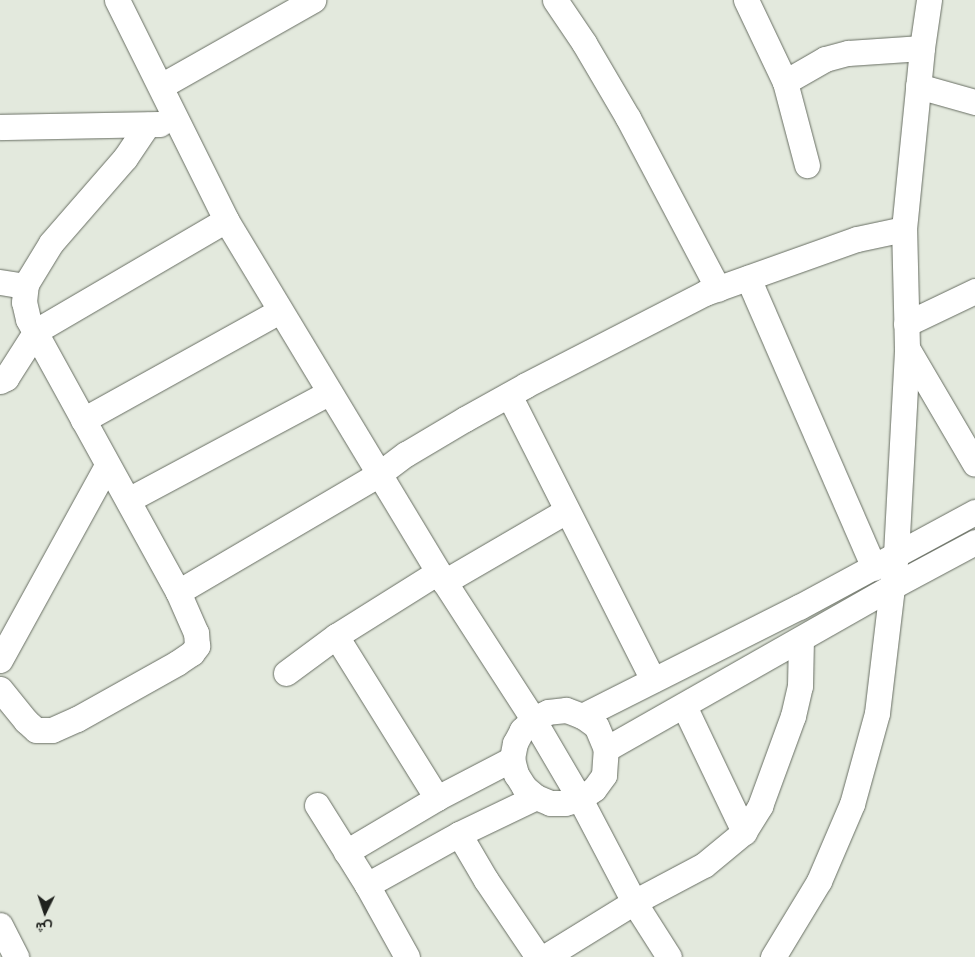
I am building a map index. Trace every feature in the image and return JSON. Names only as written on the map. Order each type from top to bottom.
[{"type":"street","points":[[161,86],[313,0]]},
{"type":"street","points":[[555,0],[584,43],[628,118],[718,289]]},
{"type":"street","points":[[746,0],[785,82],[807,165]]},
{"type":"street","points":[[774,957],[819,881],[852,804],[877,713],[896,554],[907,348],[904,229],[922,48],[929,0]]},
{"type":"street","points":[[113,1],[161,86],[226,220],[441,577],[532,719],[580,799],[634,902],[669,957]]},
{"type":"street","points":[[785,82],[825,59],[848,53],[922,48]]},
{"type":"street","points":[[918,86],[975,102]]},
{"type":"street","points":[[0,127],[178,124]]},
{"type":"street","points":[[0,689],[26,721],[36,730],[52,730],[77,719],[192,653],[197,646],[196,634],[178,592],[107,465],[25,311],[26,286],[34,268],[51,243],[125,158],[147,125]]},
{"type":"street","points":[[2,383],[36,330],[226,220]]},
{"type":"street","points":[[178,592],[379,474],[406,454],[509,395],[624,334],[718,289],[857,239],[904,229]]},
{"type":"street","points":[[748,278],[874,568]]},
{"type":"street","points":[[0,282],[26,286]]},
{"type":"street","points":[[906,324],[975,290]]},
{"type":"street","points":[[83,420],[280,311]]},
{"type":"street","points":[[907,348],[975,464]]},
{"type":"street","points":[[128,500],[328,392]]},
{"type":"street","points":[[509,395],[566,512],[653,680]]},
{"type":"street","points":[[0,660],[107,465]]},
{"type":"street","points":[[286,673],[336,636],[441,577],[566,512]]},
{"type":"street","points":[[582,716],[874,568],[896,554],[975,512]]},
{"type":"street","points":[[606,749],[801,640],[893,586],[975,542]]},
{"type":"street","points":[[336,636],[437,798]]},
{"type":"street","points":[[545,957],[634,902],[704,865],[744,832],[760,806],[793,716],[800,686],[801,640]]},
{"type":"street","points":[[684,706],[744,832]]},
{"type":"street","points":[[566,710],[582,716],[596,726],[606,749],[604,775],[594,789],[580,799],[565,803],[550,803],[536,797],[524,787],[516,774],[512,759],[515,744],[522,730],[532,719],[548,712],[566,710]]},
{"type":"street","points":[[346,852],[437,798],[512,759]]},
{"type":"street","points":[[367,885],[460,834],[536,797]]},
{"type":"street","points":[[317,805],[367,885],[407,957]]},
{"type":"street","points":[[460,834],[486,880],[538,957]]},
{"type":"street","points":[[0,925],[16,957]]}]
